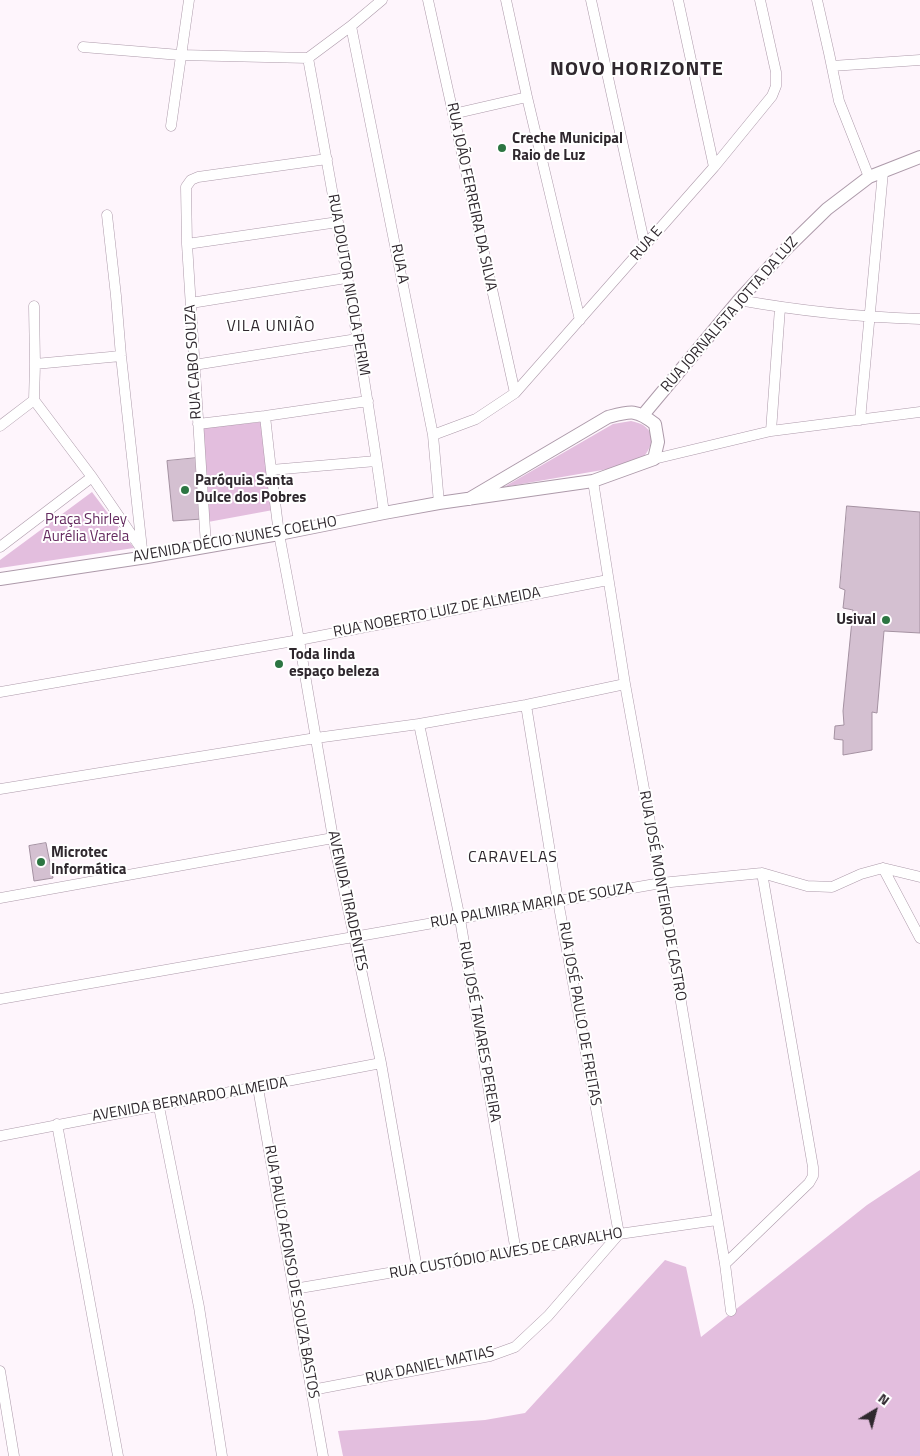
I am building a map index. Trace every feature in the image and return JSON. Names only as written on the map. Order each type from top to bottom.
[{"type":"street","points":[[170,126],[189,0]]},
{"type":"street","points":[[83,48],[180,55],[308,58],[382,0]]},
{"type":"street","name":"RUA JOÃO FERREIRA DA SILVA","points":[[428,0],[515,394]]},
{"type":"street","points":[[506,0],[580,320]]},
{"type":"street","points":[[591,0],[645,246]]},
{"type":"street","points":[[678,0],[714,167]]},
{"type":"street","name":"RUA E","points":[[433,435],[476,419],[515,394],[714,167],[772,96],[776,86],[776,72],[760,0]]},
{"type":"street","points":[[816,0],[832,66],[838,101],[869,177]]},
{"type":"street","name":"RUA A","points":[[351,26],[433,435],[439,503]]},
{"type":"street","name":"RUA DOUTOR NICOLA PERIM","points":[[308,58],[358,339],[384,513]]},
{"type":"street","points":[[832,66],[920,60]]},
{"type":"street","points":[[453,114],[527,97]]},
{"type":"street","name":"RUA JORNALISTA JOTTA DA LUZ","points":[[643,415],[739,300],[792,242],[827,210],[869,177],[920,157]]},
{"type":"street","name":"RUA CABO SOUZA","points":[[206,546],[187,244],[186,187],[191,180],[198,177],[327,158]]},
{"type":"street","points":[[860,420],[868,317],[884,172]]},
{"type":"street","points":[[107,214],[144,553]]},
{"type":"street","points":[[187,244],[338,222]]},
{"type":"street","points":[[191,303],[346,278]]},
{"type":"street","points":[[739,300],[780,308],[868,317],[920,319]]},
{"type":"street","points":[[34,306],[34,400],[92,477],[144,553]]},
{"type":"street","points":[[771,431],[780,308]]},
{"type":"street","points":[[194,365],[358,339]]},
{"type":"street","points":[[35,364],[121,356]]},
{"type":"street","points":[[0,426],[34,400]]},
{"type":"street","points":[[198,424],[368,401]]},
{"type":"street","points":[[469,499],[608,417],[628,412],[643,415],[655,424],[658,442],[654,459],[771,431],[920,412]]},
{"type":"street","name":"AVENIDA TIRADENTES","points":[[265,416],[279,534],[333,838],[381,1064],[417,1269]]},
{"type":"street","name":"AVENIDA DÉCIO NUNES COELHO","points":[[0,578],[144,553],[206,546],[279,534],[439,503],[593,481],[654,459]]},
{"type":"street","points":[[271,470],[376,461]]},
{"type":"street","points":[[0,547],[92,477]]},
{"type":"street","name":"RUA JOSÉ MONTEIRO DE CASTRO","points":[[593,481],[625,684],[661,883],[725,1264],[731,1311]]},
{"type":"street","name":"RUA NOBERTO LUIZ DE ALMEIDA","points":[[0,692],[299,640],[608,580]]},
{"type":"street","points":[[0,789],[316,738],[420,724],[526,705],[625,684]]},
{"type":"street","name":"RUA JOSÉ PAULO DE FREITAS","points":[[526,705],[558,901],[618,1234]]},
{"type":"street","name":"RUA JOSÉ TAVARES PEREIRA","points":[[420,724],[460,919],[516,1252]]},
{"type":"street","points":[[0,898],[333,838]]},
{"type":"street","points":[[883,868],[920,877]]},
{"type":"street","points":[[883,868],[920,938]]},
{"type":"street","name":"RUA PALMIRA MARIA DE SOUZA","points":[[0,999],[661,883],[762,873],[807,886],[832,887],[861,874],[883,868]]},
{"type":"street","points":[[725,1264],[809,1183],[813,1176],[762,873]]},
{"type":"street","name":"AVENIDA BERNARDO ALMEIDA","points":[[0,1136],[381,1064]]},
{"type":"street","name":"RUA PAULO AFONSO DE SOUZA BASTOS","points":[[258,1088],[323,1456]]},
{"type":"street","points":[[159,1107],[199,1307],[222,1456]]},
{"type":"street","points":[[57,1124],[118,1456]]},
{"type":"street","name":"RUA CUSTÓDIO ALVES DE CARVALHO","points":[[294,1289],[618,1234],[717,1220]]},
{"type":"street","name":"RUA DANIEL MATIAS","points":[[312,1390],[490,1356],[515,1347],[548,1316],[618,1234]]},
{"type":"street","points":[[0,1371],[14,1456]]},
{"type":"green space","points":[[631,421],[643,425],[651,434],[648,450],[637,464],[504,487],[613,424]]},
{"type":"green space","points":[[261,422],[273,510],[208,522],[202,428]]},
{"type":"green space","name":"Praça Shirley Aurélia Varela","points":[[92,492],[134,548],[0,568],[0,560]]},
{"type":"green space","points":[[920,1170],[920,1456],[343,1456],[338,1431],[485,1420],[525,1413],[665,1260],[686,1267],[701,1337],[867,1205]]},
{"type":"building","name":"Paróquia Santa Dulce dos Pobres","points":[[197,458],[202,519],[173,521],[167,461]]},
{"type":"building","name":"Usival","points":[[847,506],[920,512],[920,633],[884,631],[877,713],[872,712],[872,750],[843,755],[843,740],[834,739],[835,726],[844,725],[843,711],[853,610],[843,608],[845,590],[840,588]]},
{"type":"building","name":"Microtec Informática","points":[[46,843],[53,878],[34,881],[29,846]]},
{"type":"place","name":"Creche Municipal Raio de Luz","points":[[502,148]]},
{"type":"place","name":"Paróquia Santa Dulce dos Pobres","points":[[185,490]]},
{"type":"place","name":"Usival","points":[[886,620]]},
{"type":"place","name":"Toda linda espaço beleza","points":[[279,664]]},
{"type":"place","name":"Microtec Informática","points":[[41,862]]},
{"type":"district","name":"NOVO HORIZONTE","points":[[637,70]]},
{"type":"district","name":"VILA UNIÃO","points":[[271,327]]},
{"type":"district","name":"CARAVELAS","points":[[513,858]]}]
